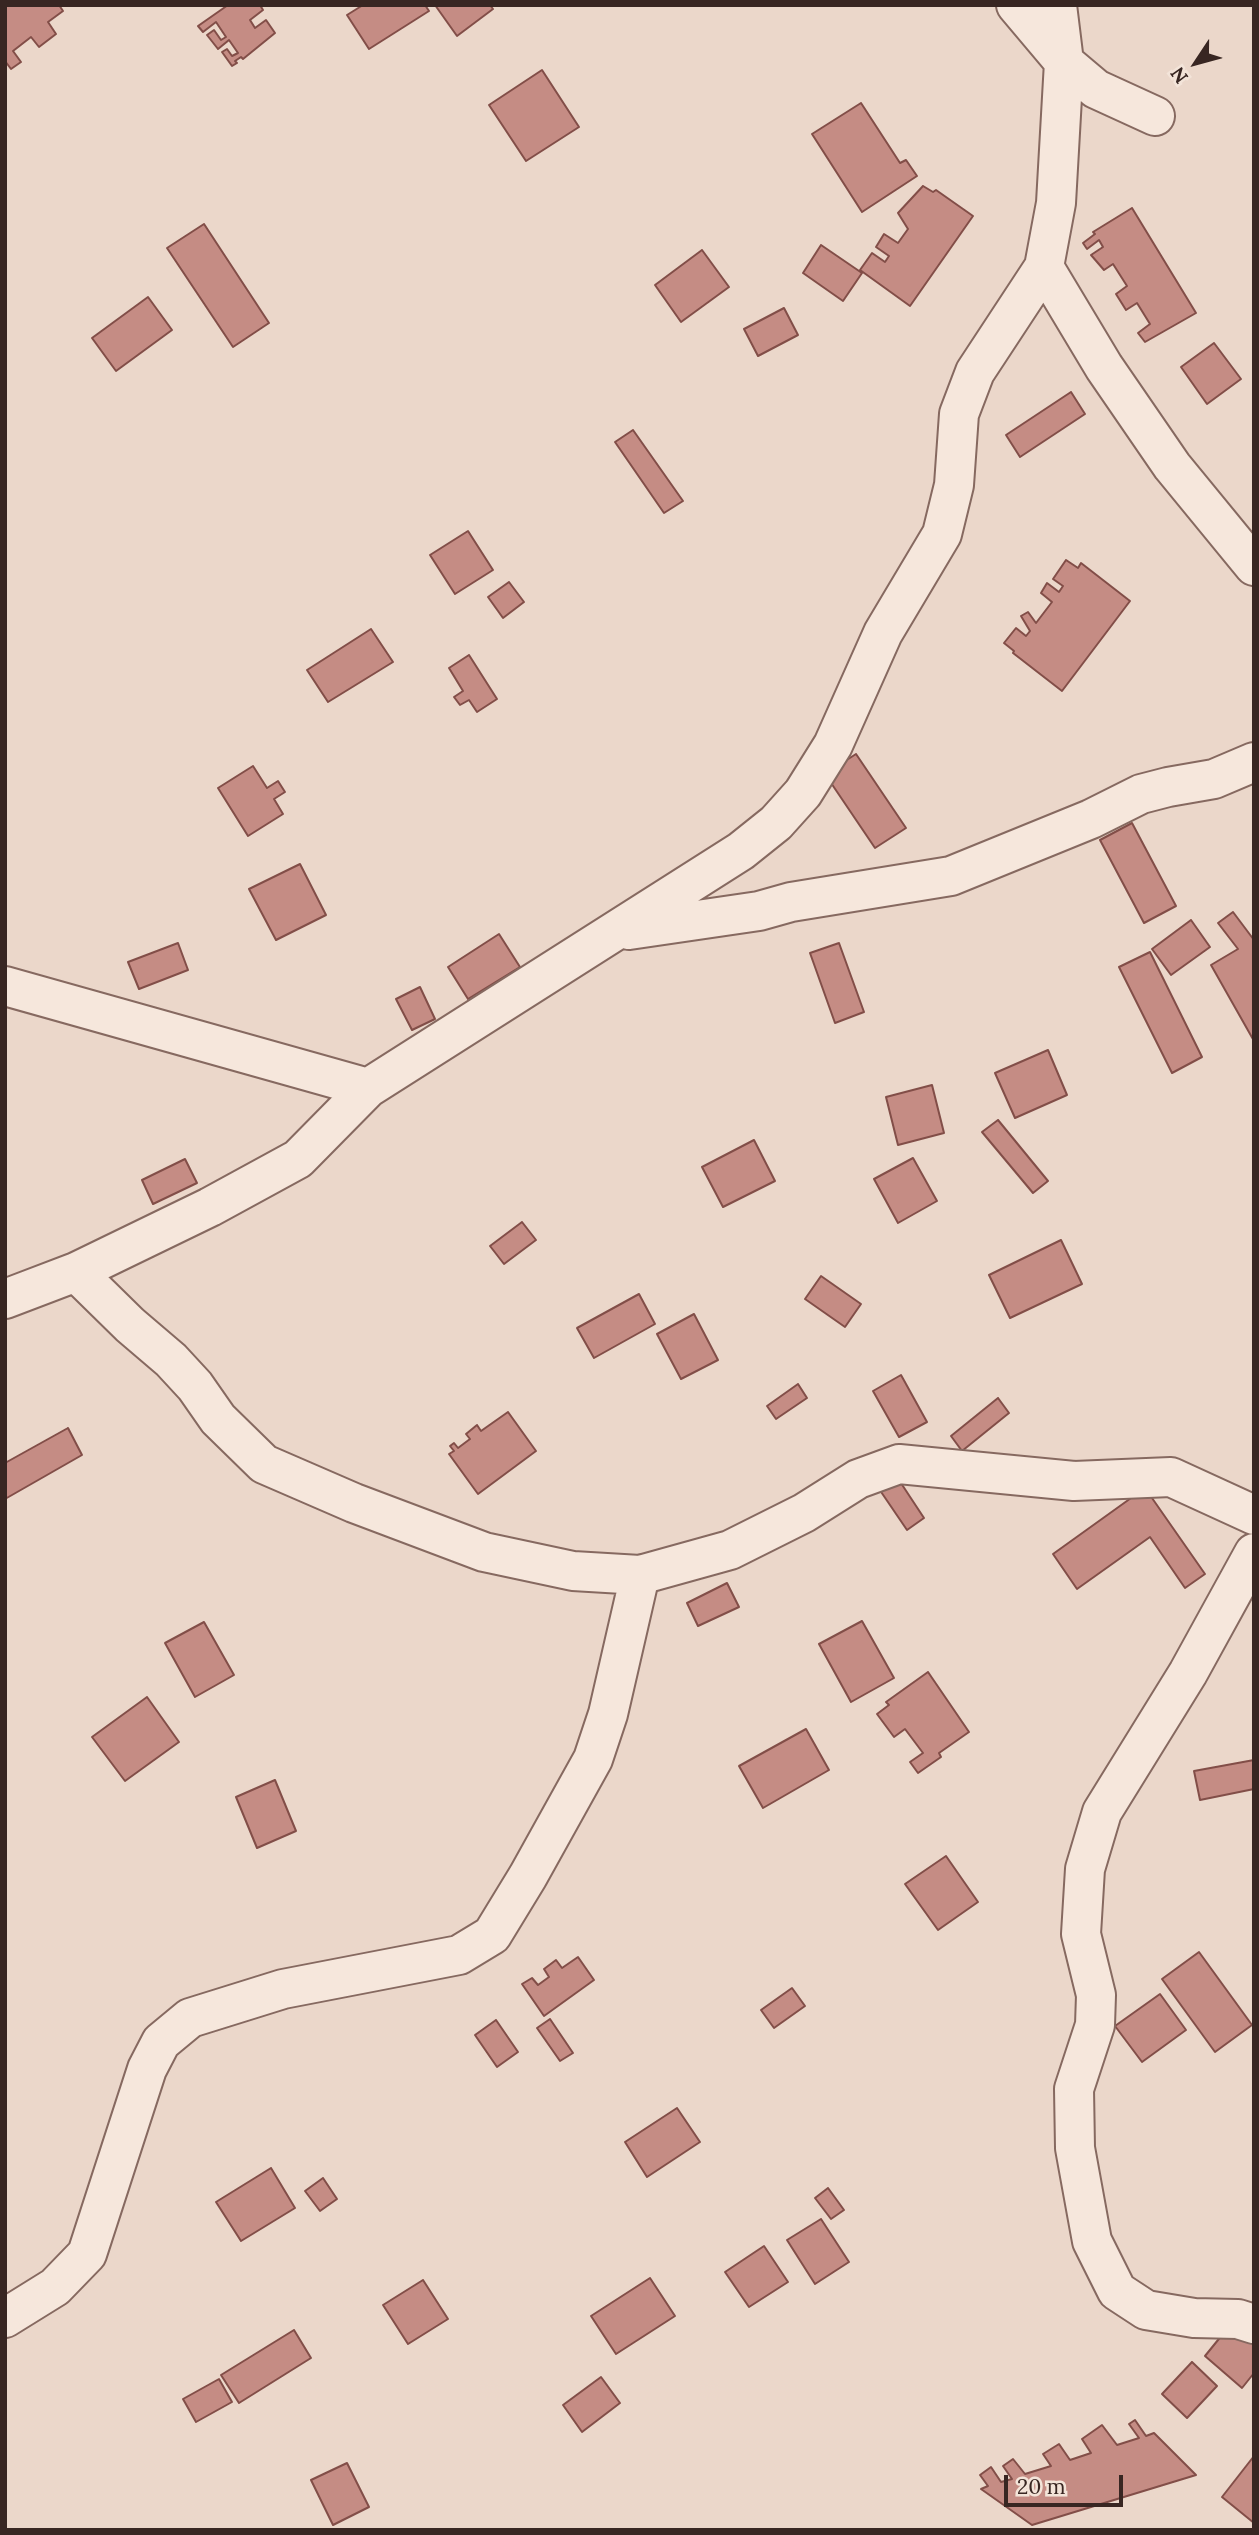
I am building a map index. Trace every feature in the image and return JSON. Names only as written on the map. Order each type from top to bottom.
[{"type":"street","points":[[1016,5],[1064,62],[1096,89],[1155,116]]},
{"type":"street","points":[[5,1299],[76,1272],[211,1207],[298,1159],[368,1088],[741,851],[776,823],[803,793],[832,745],[883,633],[942,534],[954,485],[959,414],[975,372],[1044,268],[1056,203],[1064,62],[1057,5]]},
{"type":"street","points":[[1044,268],[1104,367],[1172,466],[1254,566]]},
{"type":"street","points":[[615,932],[758,911],[792,902],[951,876],[1091,820],[1141,794],[1214,779],[1254,762]]},
{"type":"street","points":[[5,986],[368,1088]]},
{"type":"street","points":[[76,1272],[130,1325],[171,1360],[195,1386],[218,1419],[264,1464],[354,1503],[484,1552],[573,1571],[640,1575],[730,1550],[804,1513],[858,1479],[899,1464],[1074,1481],[1171,1477],[1254,1515]]},
{"type":"street","points":[[1254,1553],[1188,1672],[1102,1812],[1085,1869],[1081,1934],[1096,1995],[1095,2025],[1074,2089],[1075,2148],[1092,2241],[1117,2291],[1146,2311],[1194,2318],[1238,2319],[1254,2324]]},
{"type":"street","points":[[5,2318],[55,2287],[87,2254],[147,2069],[161,2042],[190,2018],[284,1989],[459,1955],[492,1935],[593,1759],[608,1714],[640,1575]]},
{"type":"building","points":[[5,5],[59,5],[63,11],[48,22],[56,34],[39,47],[31,37],[13,51],[21,62],[11,69],[5,61]]},
{"type":"building","points":[[228,5],[260,5],[263,10],[250,20],[255,28],[266,20],[275,33],[243,59],[241,57],[235,61],[237,63],[232,66],[222,52],[227,49],[232,56],[238,53],[229,40],[218,49],[207,35],[214,30],[221,40],[226,37],[216,22],[203,32],[198,26]]},
{"type":"building","points":[[363,5],[425,5],[429,11],[369,49],[347,15]]},
{"type":"building","points":[[435,5],[490,5],[493,9],[457,36]]},
{"type":"building","points":[[542,70],[579,127],[526,161],[489,105]]},
{"type":"building","points":[[861,103],[900,163],[906,160],[917,176],[862,212],[812,134]]},
{"type":"building","points":[[923,186],[933,192],[936,190],[973,216],[910,306],[860,270],[872,253],[885,262],[889,256],[876,247],[884,234],[898,243],[908,229],[898,213]]},
{"type":"building","points":[[1132,208],[1196,313],[1145,342],[1138,333],[1150,324],[1137,303],[1126,310],[1116,294],[1127,286],[1113,264],[1104,270],[1091,255],[1103,247],[1099,240],[1087,249],[1083,243],[1095,234],[1093,232]]},
{"type":"building","points":[[204,224],[269,323],[233,347],[167,248]]},
{"type":"building","points":[[821,245],[862,273],[843,301],[803,273]]},
{"type":"building","points":[[702,250],[729,287],[681,322],[655,285]]},
{"type":"building","points":[[148,297],[172,330],[116,371],[92,338]]},
{"type":"building","points":[[784,308],[798,335],[758,356],[744,329]]},
{"type":"building","points":[[1214,343],[1241,379],[1207,404],[1181,367]]},
{"type":"building","points":[[1071,392],[1085,414],[1020,457],[1006,435]]},
{"type":"building","points":[[633,430],[683,501],[664,513],[615,442]]},
{"type":"building","points":[[468,531],[493,570],[455,594],[430,555]]},
{"type":"building","points":[[1066,560],[1078,568],[1081,563],[1130,601],[1062,691],[1004,643],[1016,628],[1026,636],[1030,631],[1021,616],[1028,612],[1036,623],[1052,602],[1041,593],[1047,583],[1059,592],[1063,586],[1053,579]]},
{"type":"building","points":[[509,582],[524,602],[503,618],[488,597]]},
{"type":"building","points":[[371,629],[393,662],[328,702],[307,670]]},
{"type":"building","points":[[469,655],[497,699],[477,712],[469,700],[460,705],[454,697],[463,691],[449,668]]},
{"type":"building","points":[[856,754],[906,828],[875,848],[825,774]]},
{"type":"building","points":[[253,766],[267,788],[278,781],[285,792],[274,799],[283,814],[248,836],[218,788]]},
{"type":"building","points":[[1132,823],[1176,906],[1144,923],[1100,840]]},
{"type":"building","points":[[300,864],[326,915],[276,940],[249,889]]},
{"type":"building","points":[[1233,912],[1254,940],[1254,1041],[1211,965],[1238,949],[1218,923]]},
{"type":"building","points":[[1191,920],[1210,947],[1171,975],[1152,949]]},
{"type":"building","points":[[499,934],[520,967],[468,999],[448,967]]},
{"type":"building","points":[[178,943],[188,970],[139,989],[128,962]]},
{"type":"building","points":[[839,943],[864,1012],[835,1023],[810,953]]},
{"type":"building","points":[[1150,952],[1202,1057],[1172,1073],[1119,967]]},
{"type":"building","points":[[420,987],[435,1019],[412,1030],[396,999]]},
{"type":"building","points":[[1048,1050],[1067,1095],[1015,1118],[995,1073]]},
{"type":"building","points":[[932,1085],[944,1133],[898,1145],[886,1097]]},
{"type":"building","points":[[998,1120],[1048,1181],[1033,1193],[982,1132]]},
{"type":"building","points":[[754,1140],[775,1181],[723,1207],[702,1167]]},
{"type":"building","points":[[913,1158],[937,1201],[898,1223],[874,1179]]},
{"type":"building","points":[[185,1159],[197,1183],[153,1204],[142,1180]]},
{"type":"building","points":[[522,1222],[536,1240],[504,1264],[490,1246]]},
{"type":"building","points":[[1061,1240],[1082,1284],[1010,1318],[989,1275]]},
{"type":"building","points":[[821,1276],[861,1304],[845,1327],[805,1299]]},
{"type":"building","points":[[639,1294],[655,1324],[594,1358],[577,1328]]},
{"type":"building","points":[[694,1314],[718,1360],[681,1379],[657,1334]]},
{"type":"building","points":[[901,1375],[927,1422],[899,1437],[873,1391]]},
{"type":"building","points":[[798,1384],[807,1398],[776,1419],[767,1406]]},
{"type":"building","points":[[998,1398],[1009,1413],[962,1451],[951,1436]]},
{"type":"building","points":[[508,1412],[536,1451],[478,1494],[449,1454],[454,1451],[450,1446],[454,1443],[458,1448],[470,1439],[466,1434],[477,1425],[481,1431]]},
{"type":"building","points":[[68,1428],[82,1455],[5,1499],[5,1463]]},
{"type":"building","points":[[893,1471],[924,1518],[907,1530],[875,1483]]},
{"type":"building","points":[[1145,1488],[1205,1574],[1185,1588],[1150,1537],[1077,1589],[1053,1554]]},
{"type":"building","points":[[727,1583],[739,1607],[698,1626],[687,1603]]},
{"type":"building","points":[[862,1621],[894,1678],[851,1702],[819,1644]]},
{"type":"building","points":[[204,1622],[234,1675],[195,1697],[165,1643]]},
{"type":"building","points":[[928,1672],[969,1732],[939,1753],[941,1757],[918,1773],[910,1762],[923,1753],[905,1729],[894,1737],[877,1714],[889,1705],[886,1702]]},
{"type":"building","points":[[147,1697],[179,1742],[125,1781],[92,1737]]},
{"type":"building","points":[[806,1729],[829,1770],[763,1808],[739,1766]]},
{"type":"building","points":[[1254,1760],[1254,1789],[1200,1800],[1194,1771]]},
{"type":"building","points":[[275,1780],[296,1831],[257,1848],[236,1797]]},
{"type":"building","points":[[946,1856],[978,1902],[938,1930],[905,1884]]},
{"type":"building","points":[[1199,1952],[1252,2025],[1215,2052],[1162,1979]]},
{"type":"building","points":[[578,1957],[594,1980],[544,2016],[522,1984],[532,1978],[538,1985],[549,1977],[544,1969],[556,1960],[562,1968]]},
{"type":"building","points":[[792,1988],[805,2006],[774,2028],[761,2010]]},
{"type":"building","points":[[1160,1994],[1186,2030],[1142,2062],[1115,2026]]},
{"type":"building","points":[[550,2019],[573,2053],[560,2061],[537,2028]]},
{"type":"building","points":[[496,2020],[518,2052],[497,2067],[475,2035]]},
{"type":"building","points":[[677,2108],[700,2142],[647,2177],[625,2142]]},
{"type":"building","points":[[271,2168],[295,2208],[241,2241],[216,2202]]},
{"type":"building","points":[[323,2178],[337,2199],[320,2211],[305,2191]]},
{"type":"building","points":[[828,2188],[844,2210],[831,2219],[815,2198]]},
{"type":"building","points":[[821,2219],[849,2262],[815,2284],[787,2240]]},
{"type":"building","points":[[764,2246],[788,2282],[749,2307],[725,2272]]},
{"type":"building","points":[[650,2278],[675,2316],[616,2354],[591,2316]]},
{"type":"building","points":[[423,2280],[448,2319],[408,2344],[383,2305]]},
{"type":"building","points":[[1231,2324],[1254,2342],[1254,2373],[1242,2388],[1205,2356]]},
{"type":"building","points":[[294,2330],[311,2358],[239,2403],[221,2375]]},
{"type":"building","points":[[1192,2362],[1217,2386],[1187,2418],[1162,2394]]},
{"type":"building","points":[[601,2377],[620,2403],[582,2432],[563,2405]]},
{"type":"building","points":[[219,2379],[232,2402],[196,2422],[183,2399]]},
{"type":"building","points":[[1135,2420],[1146,2436],[1154,2433],[1196,2475],[1032,2525],[981,2489],[988,2486],[980,2475],[991,2467],[1001,2482],[1012,2479],[1003,2466],[1013,2459],[1025,2474],[1051,2466],[1043,2454],[1059,2444],[1070,2460],[1091,2453],[1082,2439],[1102,2425],[1117,2445],[1139,2438],[1129,2424]]},
{"type":"building","points":[[1254,2456],[1254,2523],[1222,2497]]},
{"type":"building","points":[[347,2463],[369,2507],[333,2525],[311,2480]]}]
